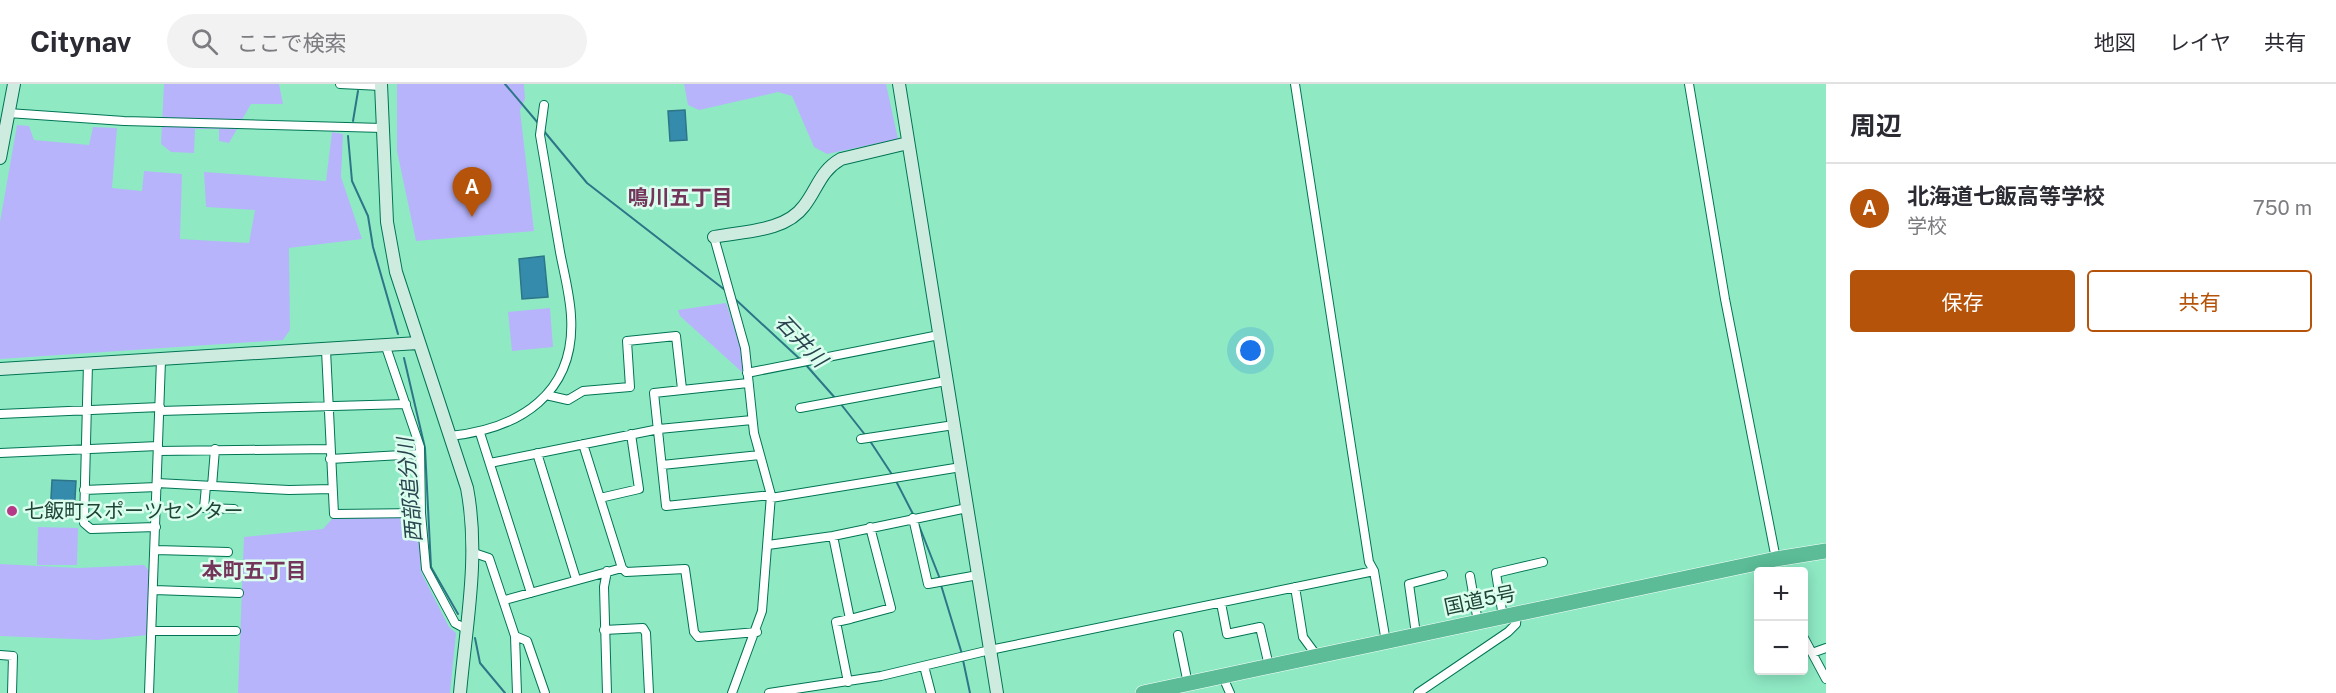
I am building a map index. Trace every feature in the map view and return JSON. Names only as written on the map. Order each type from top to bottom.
[{"type":"highway","name":"国道5号","points":[[1143,693],[1416,634],[1771,564],[1826,551]]},
{"type":"street","points":[[0,159],[2,138],[14,84]]},
{"type":"street","points":[[340,84],[381,85],[390,243],[396,272],[469,496],[474,553],[460,693]]},
{"type":"street","points":[[898,84],[997,693]]},
{"type":"street","points":[[1295,84],[1369,562],[1374,572],[1386,642]]},
{"type":"street","points":[[1689,84],[1771,564]]},
{"type":"street","points":[[450,436],[480,433],[507,424],[524,415],[546,395],[567,356],[571,316],[540,135],[544,105]]},
{"type":"street","points":[[8,113],[124,121],[383,128]]},
{"type":"street","points":[[732,693],[757,632],[762,611],[771,497],[752,420],[745,348],[714,237],[786,222],[805,206],[819,177],[833,164],[908,143]]},
{"type":"street","points":[[747,373],[939,335]]},
{"type":"street","points":[[546,395],[568,400],[583,391],[630,387],[627,341],[676,336],[682,389]]},
{"type":"street","points":[[0,369],[418,343]]},
{"type":"street","points":[[386,346],[420,454],[426,569],[455,623],[466,628]]},
{"type":"street","points":[[326,350],[334,514],[422,513]]},
{"type":"street","points":[[149,693],[156,550],[161,360]]},
{"type":"street","points":[[88,363],[84,449],[84,523],[87,527],[156,527]]},
{"type":"street","points":[[800,408],[946,381]]},
{"type":"street","points":[[748,383],[654,393],[666,506],[771,497],[961,467]]},
{"type":"street","points":[[0,414],[87,408],[327,407],[406,404]]},
{"type":"street","points":[[490,463],[659,429],[752,420]]},
{"type":"street","points":[[861,439],[954,425]]},
{"type":"street","points":[[480,433],[531,592]]},
{"type":"street","points":[[600,498],[639,489],[631,434]]},
{"type":"street","points":[[583,444],[622,568],[626,572],[685,569],[694,632],[698,637],[757,632]]},
{"type":"street","points":[[0,453],[84,449],[330,449]]},
{"type":"street","points":[[215,449],[204,508],[234,509]]},
{"type":"street","points":[[537,453],[576,579]]},
{"type":"street","points":[[330,459],[420,454]]},
{"type":"street","points":[[662,465],[760,455]]},
{"type":"street","points":[[84,490],[157,485],[332,489]]},
{"type":"street","points":[[768,545],[833,536],[967,508]]},
{"type":"street","points":[[913,518],[928,584],[978,575]]},
{"type":"street","points":[[848,682],[836,622],[891,609],[870,527]]},
{"type":"street","points":[[833,536],[850,620]]},
{"type":"street","points":[[156,550],[228,552]]},
{"type":"street","points":[[474,553],[489,558],[505,600],[515,636],[517,693]]},
{"type":"street","points":[[1418,693],[1508,632],[1516,624],[1510,615],[1496,573],[1543,562]]},
{"type":"street","points":[[505,600],[622,568]]},
{"type":"street","points":[[607,571],[604,630],[607,693]]},
{"type":"street","points":[[769,693],[848,682],[990,650],[1374,572]]},
{"type":"street","points":[[1416,634],[1409,584],[1443,575]]},
{"type":"street","points":[[1470,576],[1478,622]]},
{"type":"street","points":[[1295,587],[1304,637],[1317,656]]},
{"type":"street","points":[[154,590],[239,593]]},
{"type":"street","points":[[1221,603],[1227,634],[1260,627],[1269,666]]},
{"type":"street","points":[[604,630],[643,628],[646,633],[649,693]]},
{"type":"street","points":[[152,631],[236,631]]},
{"type":"street","points":[[1178,635],[1188,684]]},
{"type":"street","points":[[515,636],[527,641],[545,693]]},
{"type":"street","points":[[1808,646],[1826,679]]},
{"type":"street","points":[[1812,653],[1826,648]]},
{"type":"street","points":[[0,655],[13,656],[12,693]]},
{"type":"street","points":[[924,666],[931,693]]},
{"type":"street","points":[[1222,675],[1230,693]]},
{"type":"shaded area","points":[[164,84],[279,84],[283,104],[251,104],[229,143],[219,141],[219,129],[195,129],[194,153],[171,152],[161,144]]},
{"type":"shaded area","points":[[397,84],[524,84],[525,99],[520,110],[534,231],[416,241],[397,151]]},
{"type":"shaded area","points":[[684,84],[886,84],[898,139],[827,154],[814,147],[792,96],[778,92],[699,110],[688,105]]},
{"type":"shaded area","points":[[17,125],[29,126],[34,140],[89,145],[93,127],[117,128],[112,188],[142,191],[144,171],[182,174],[180,239],[249,243],[255,210],[206,207],[204,172],[326,181],[332,132],[343,134],[341,177],[362,239],[289,248],[290,330],[283,340],[0,359],[0,222]]},
{"type":"shaded area","points":[[726,303],[741,346],[743,373],[680,316],[678,310]]},
{"type":"shaded area","points":[[550,308],[553,347],[512,351],[508,312]]},
{"type":"shaded area","points":[[418,516],[421,572],[449,627],[456,633],[450,693],[238,693],[244,537],[323,529],[332,519]]},
{"type":"shaded area","points":[[38,527],[78,528],[77,565],[37,565]]},
{"type":"shaded area","points":[[0,564],[79,568],[144,565],[152,574],[148,635],[98,640],[0,636]]},
{"type":"water","points":[[685,110],[687,140],[670,141],[668,111]]},
{"type":"water","points":[[544,256],[548,297],[522,299],[519,259]]},
{"type":"water","points":[[52,480],[76,481],[74,516],[50,515]]},
{"type":"waterway","name":"石井川","points":[[505,84],[538,123]]},
{"type":"waterway","name":"西部追分川","points":[[353,121],[358,91]]},
{"type":"waterway","name":"石井川","points":[[543,130],[587,183],[725,290]]},
{"type":"waterway","name":"西部追分川","points":[[348,136],[352,181],[368,216],[373,247],[398,334]]},
{"type":"waterway","name":"石井川","points":[[734,298],[802,361]]},
{"type":"waterway","name":"西部追分川","points":[[404,358],[425,448],[431,567],[458,614]]},
{"type":"waterway","name":"石井川","points":[[806,365],[836,399]]},
{"type":"waterway","name":"石井川","points":[[840,403],[866,436]]},
{"type":"waterway","name":"石井川","points":[[870,441],[893,476]]},
{"type":"waterway","name":"石井川","points":[[896,481],[914,516]]},
{"type":"waterway","name":"石井川","points":[[918,523],[940,579]]},
{"type":"waterway","name":"石井川","points":[[941,585],[962,654]]},
{"type":"waterway","name":"西部追分川","points":[[475,638],[480,663],[505,693]]},
{"type":"waterway","name":"石井川","points":[[963,660],[970,693]]},
{"type":"place","name":"北海道七飯高等学校","points":[[472,217]]},
{"type":"place","name":"七飯町スポーツセンター","points":[[12,511]]},
{"type":"district","name":"鳴川五丁目","points":[[680,198]]},
{"type":"district","name":"本町五丁目","points":[[254,571]]}]
